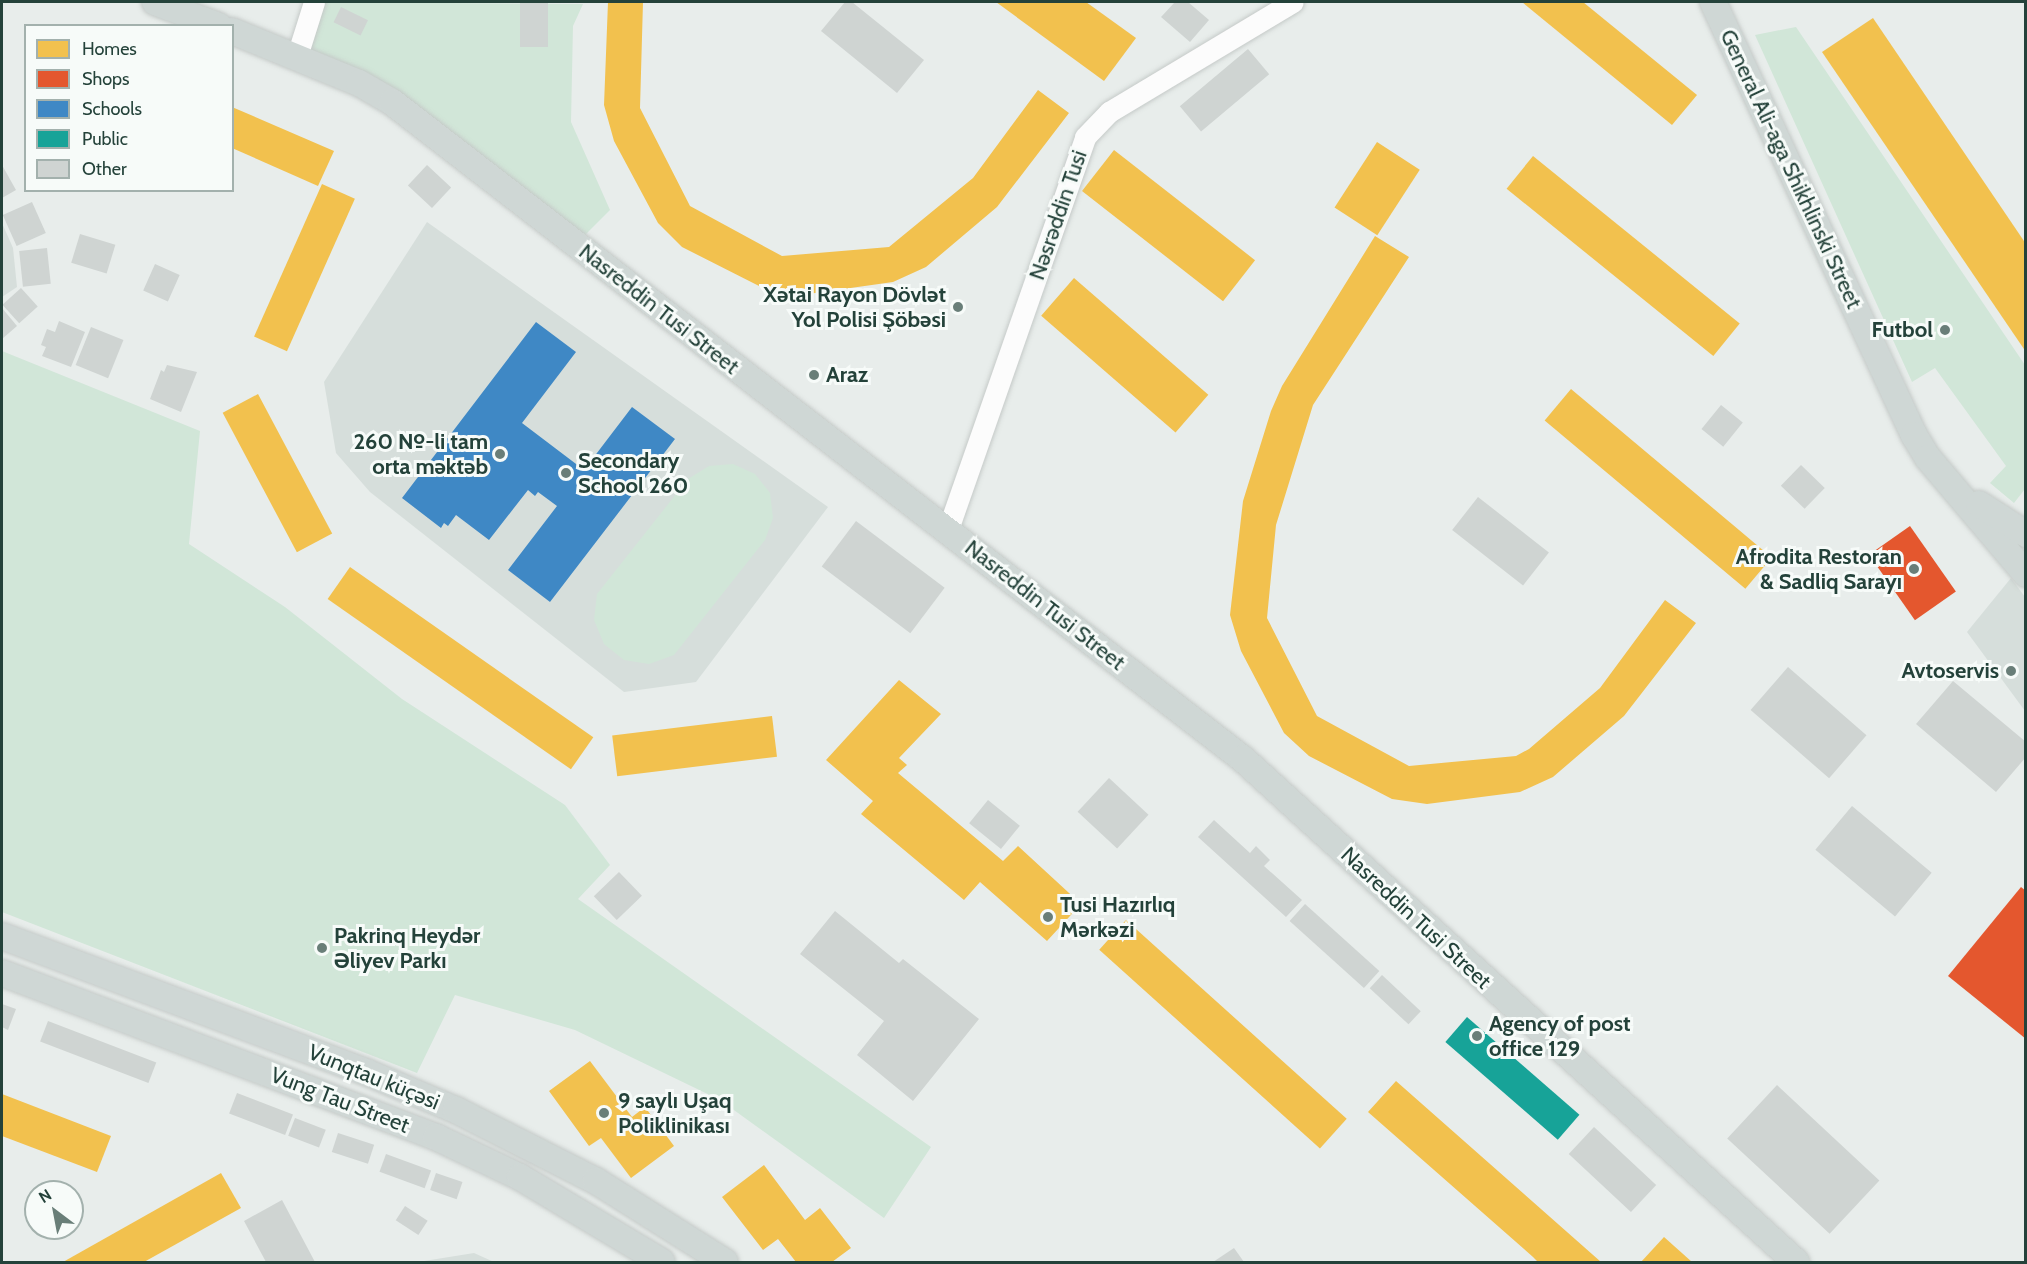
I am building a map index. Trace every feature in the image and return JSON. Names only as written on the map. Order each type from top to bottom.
[{"type":"main road","points":[[156,2],[214,24]]},
{"type":"main road","name":"General Ali-aga Shikhlinski Street","points":[[1713,2],[1914,435],[1928,458],[1959,490],[2025,574]]},
{"type":"main road","name":"Nasreddin Tusi Street","points":[[234,32],[359,83],[425,125],[622,282],[948,529],[1243,759],[1796,1263]]},
{"type":"main road","points":[[1959,490],[2025,534]]},
{"type":"main road","name":"Vunqtau küçəsi","points":[[2,936],[366,1072],[456,1110],[596,1181],[725,1263]]},
{"type":"main road","name":"Vung Tau Street","points":[[2,973],[436,1137],[520,1177],[662,1263]]},
{"type":"street","points":[[297,56],[314,2]]},
{"type":"street","name":"Nəsrəddin Tusi","points":[[948,529],[1084,137],[1109,112],[1293,2]]},
{"type":"shaded area","name":"Secondary School 260","points":[[427,222],[828,507],[696,682],[624,692],[370,492],[336,453],[324,382]]},
{"type":"shaded area","points":[[2,223],[13,248],[17,287],[2,297]]},
{"type":"shaded area","name":"Avtoservis","points":[[2011,578],[2025,597],[2025,711],[1967,632]]},
{"type":"shaded area","points":[[474,1253],[494,1262],[418,1262]]},
{"type":"green space","points":[[314,2],[583,4],[573,26],[571,122],[610,210],[575,245],[487,173],[297,56]]},
{"type":"green space","points":[[1796,27],[2025,365],[2025,489],[2014,503],[1990,483],[2006,466],[1935,368],[1912,382],[1755,35]]},
{"type":"green space","points":[[2,351],[200,431],[189,544],[285,607],[402,699],[565,805],[610,865],[578,899],[931,1147],[884,1218],[720,1100],[575,1030],[455,995],[417,1073],[2,912]]},
{"type":"green space","points":[[733,464],[755,474],[770,493],[773,518],[765,540],[674,655],[649,664],[624,660],[604,644],[594,620],[597,594],[688,479],[709,466]]},
{"type":"building: Homes","points":[[608,2],[643,2],[640,108],[690,206],[782,256],[889,247],[973,178],[1038,90],[1069,113],[997,207],[926,267],[893,282],[801,295],[765,289],[682,247],[658,223],[614,141],[604,105]]},
{"type":"building: Homes","points":[[996,2],[1086,2],[1136,38],[1104,81]]},
{"type":"building: Homes","points":[[1522,2],[1583,2],[1697,95],[1672,125]]},
{"type":"building: Homes","points":[[1873,18],[2026,244],[2026,352],[1822,52]]},
{"type":"building: Homes","points":[[234,108],[334,151],[318,186],[234,149]]},
{"type":"building: Homes","points":[[1377,142],[1420,170],[1377,235],[1335,207]]},
{"type":"building: Homes","points":[[1114,150],[1255,260],[1223,301],[1082,191]]},
{"type":"building: Homes","points":[[1533,156],[1740,323],[1713,356],[1507,189]]},
{"type":"building: Homes","points":[[322,184],[355,199],[287,351],[254,337]]},
{"type":"building: Homes","points":[[1375,236],[1409,257],[1313,405],[1276,525],[1267,618],[1317,716],[1409,766],[1516,756],[1529,749],[1600,688],[1665,600],[1696,623],[1624,716],[1553,777],[1520,792],[1427,804],[1392,799],[1309,756],[1284,733],[1241,651],[1230,615],[1243,501],[1271,411],[1282,386]]},
{"type":"building: Homes","points":[[1074,278],[1208,395],[1176,433],[1041,316]]},
{"type":"building: Homes","points":[[1571,389],[1772,557],[1745,589],[1545,420]]},
{"type":"building: Homes","points":[[258,394],[332,534],[297,552],[223,413]]},
{"type":"building: Homes","points":[[350,567],[593,737],[571,769],[328,599]]},
{"type":"building: Homes","points":[[899,680],[941,714],[899,758],[907,765],[898,773],[1003,861],[1018,846],[1081,904],[1047,941],[980,882],[964,900],[861,814],[873,801],[826,760]]},
{"type":"building: Homes","points":[[772,716],[777,757],[617,776],[612,736]]},
{"type":"building: Homes","points":[[1126,920],[1347,1119],[1320,1148],[1099,950]]},
{"type":"building: Homes","points":[[590,1061],[632,1117],[645,1107],[674,1146],[631,1178],[601,1138],[589,1146],[549,1091]]},
{"type":"building: Homes","points":[[1396,1081],[1601,1262],[1538,1262],[1368,1112]]},
{"type":"building: Homes","points":[[2,1094],[111,1136],[97,1172],[2,1136]]},
{"type":"building: Homes","points":[[764,1165],[805,1220],[820,1208],[851,1248],[832,1262],[796,1262],[778,1239],[763,1250],[722,1197]]},
{"type":"building: Homes","points":[[221,1173],[241,1208],[144,1262],[63,1262]]},
{"type":"building: Homes","points":[[1664,1237],[1692,1262],[1641,1262]]},
{"type":"building: Shops","points":[[1910,526],[1956,592],[1915,620],[1869,555]]},
{"type":"building: Shops","points":[[2021,887],[2026,891],[2026,1039],[1948,976]]},
{"type":"building: Schools","name":"260 №-li tam orta məktəb","points":[[536,322],[576,352],[522,423],[584,470],[632,407],[675,439],[550,602],[508,570],[557,506],[538,492],[535,496],[528,490],[489,540],[456,515],[448,526],[444,523],[441,528],[402,498]]},
{"type":"building: Public","points":[[1467,1017],[1579,1115],[1558,1140],[1445,1042]]},
{"type":"building: Other","points":[[520,2],[548,2],[548,47],[520,47]]},
{"type":"building: Other","points":[[845,2],[852,2],[924,60],[897,93],[821,31]]},
{"type":"building: Other","points":[[1175,2],[1188,2],[1209,20],[1190,42],[1161,17]]},
{"type":"building: Other","points":[[341,7],[368,20],[361,35],[334,22]]},
{"type":"building: Other","points":[[1248,49],[1269,74],[1201,131],[1180,106]]},
{"type":"building: Other","points":[[2,165],[16,190],[2,198]]},
{"type":"building: Other","points":[[427,165],[451,188],[432,208],[408,185]]},
{"type":"building: Other","points":[[32,202],[46,233],[17,246],[3,215]]},
{"type":"building: Other","points":[[80,234],[115,245],[107,274],[71,263]]},
{"type":"building: Other","points":[[47,248],[51,284],[23,287],[19,251]]},
{"type":"building: Other","points":[[155,264],[180,275],[168,301],[143,290]]},
{"type":"building: Other","points":[[21,288],[38,307],[19,323],[2,305]]},
{"type":"building: Other","points":[[2,308],[17,326],[2,339]]},
{"type":"building: Other","points":[[59,321],[85,332],[71,367],[42,356],[46,347],[41,345],[47,329],[55,332]]},
{"type":"building: Other","points":[[91,327],[123,340],[108,378],[76,365]]},
{"type":"building: Other","points":[[167,365],[197,372],[181,412],[150,399],[161,370],[164,372]]},
{"type":"building: Other","points":[[1721,405],[1743,423],[1723,447],[1701,429]]},
{"type":"building: Other","points":[[1801,465],[1825,488],[1805,509],[1781,486]]},
{"type":"building: Other","points":[[1478,497],[1549,552],[1523,586],[1452,530]]},
{"type":"building: Other","points":[[856,521],[945,588],[910,633],[822,567]]},
{"type":"building: Other","points":[[1788,667],[1866,735],[1829,778],[1751,710]]},
{"type":"building: Other","points":[[1953,681],[2026,742],[2026,757],[1996,792],[1916,724]]},
{"type":"building: Other","points":[[1109,778],[1148,815],[1117,848],[1078,812]]},
{"type":"building: Other","points":[[988,800],[1020,826],[1001,849],[969,823]]},
{"type":"building: Other","points":[[1852,806],[1932,873],[1895,917],[1815,850]]},
{"type":"building: Other","points":[[1214,820],[1250,853],[1256,846],[1270,860],[1264,866],[1302,900],[1286,917],[1198,837]]},
{"type":"building: Other","points":[[619,872],[642,896],[617,920],[594,896]]},
{"type":"building: Other","points":[[1305,904],[1379,971],[1364,988],[1290,921]]},
{"type":"building: Other","points":[[835,911],[899,963],[903,959],[979,1019],[913,1101],[857,1055],[884,1021],[800,954]]},
{"type":"building: Other","points":[[1382,975],[1421,1011],[1408,1024],[1370,988]]},
{"type":"building: Other","points":[[2,1004],[16,1009],[8,1030],[2,1027]]},
{"type":"building: Other","points":[[48,1021],[156,1063],[148,1083],[40,1042]]},
{"type":"building: Other","points":[[1777,1085],[1879,1180],[1830,1234],[1727,1138]]},
{"type":"building: Other","points":[[237,1093],[293,1115],[285,1135],[229,1114]]},
{"type":"building: Other","points":[[295,1118],[326,1130],[319,1148],[288,1136]]},
{"type":"building: Other","points":[[1594,1127],[1656,1185],[1631,1212],[1569,1154]]},
{"type":"building: Other","points":[[338,1133],[374,1145],[368,1164],[332,1152]]},
{"type":"building: Other","points":[[386,1154],[431,1170],[425,1188],[380,1172]]},
{"type":"building: Other","points":[[436,1173],[462,1182],[457,1199],[430,1190]]},
{"type":"building: Other","points":[[282,1200],[315,1262],[266,1262],[244,1221]]},
{"type":"building: Other","points":[[405,1206],[428,1221],[418,1235],[396,1220]]},
{"type":"building: Other","points":[[1234,1248],[1244,1262],[1213,1262]]},
{"type":"place","name":"Xətai Rayon Dövlət Yol Polisi Şöbəsi","points":[[958,307]]},
{"type":"place","name":"Futbol","points":[[1945,330]]},
{"type":"place","name":"Araz","points":[[814,375]]},
{"type":"place","name":"260 №-li tam orta məktəb","points":[[500,454]]},
{"type":"place","name":"Secondary School 260","points":[[566,473]]},
{"type":"place","name":"Afrodita Restoran & Sadliq Sarayı","points":[[1914,569]]},
{"type":"place","name":"Avtoservis","points":[[2011,671]]},
{"type":"place","name":"Tusi Hazırlıq Mərkəzi","points":[[1048,917]]},
{"type":"place","name":"Pakrinq Heydər Əliyev Parkı","points":[[322,948]]},
{"type":"place","name":"Agency of post office 129","points":[[1477,1036]]},
{"type":"place","name":"9 saylı Uşaq Poliklinikası","points":[[604,1113]]}]
